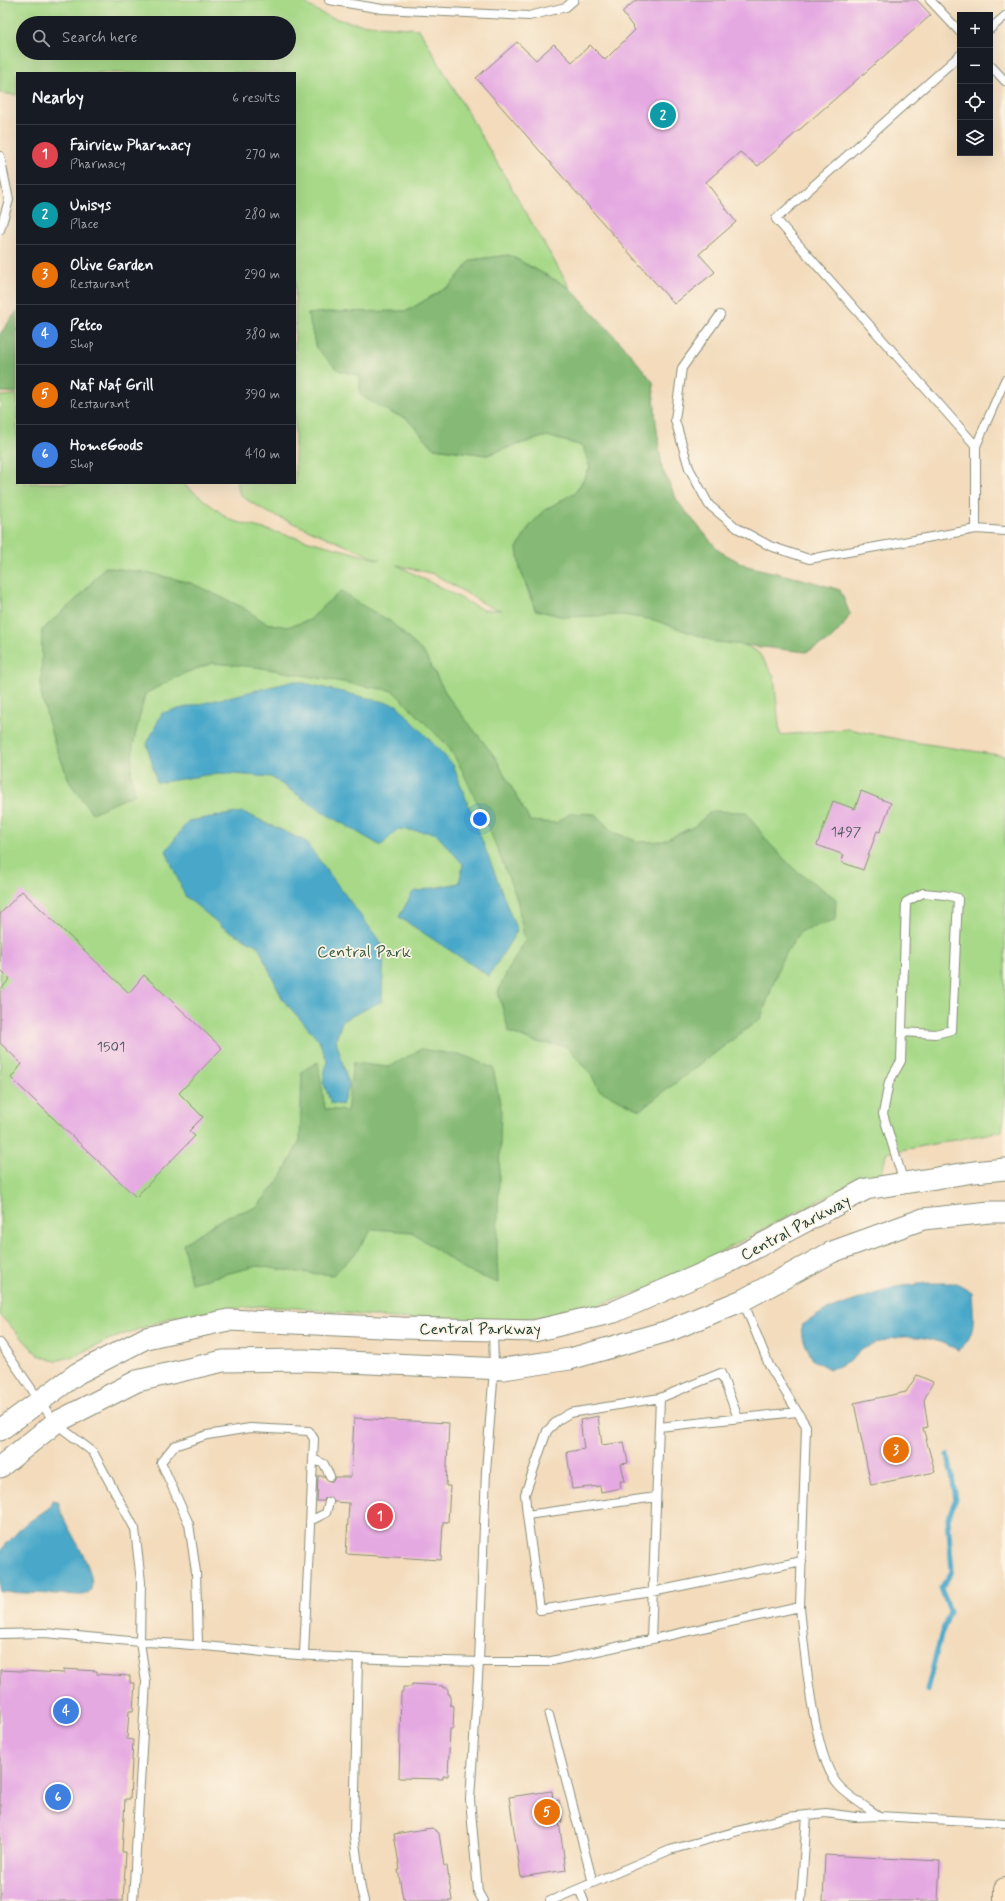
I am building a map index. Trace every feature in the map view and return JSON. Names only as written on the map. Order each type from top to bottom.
[{"type":"main road","points":[[1004,1901],[1005,1890]]},
{"type":"street","name":"Central Parkway","points":[[0,1430],[78,1374],[146,1338],[228,1320],[402,1328],[534,1331],[614,1312],[727,1263],[866,1189],[974,1172],[1005,1169]]},
{"type":"street","points":[[0,1467],[55,1423],[137,1381],[223,1361],[303,1360],[503,1369],[578,1357],[668,1331],[743,1300],[832,1252],[923,1219],[990,1212],[1005,1212]]},
{"type":"lane","points":[[329,0],[382,10],[528,16],[566,7],[574,0]]},
{"type":"lane","points":[[930,0],[957,29]]},
{"type":"lane","points":[[993,26],[1005,16]]},
{"type":"lane","points":[[957,58],[776,219],[976,446]]},
{"type":"lane","points":[[993,68],[1005,81]]},
{"type":"lane","points":[[0,156],[9,200],[0,230]]},
{"type":"lane","points":[[720,315],[682,368],[675,420],[689,468],[709,505],[744,532],[770,546],[809,558],[976,530],[1005,531]]},
{"type":"lane","points":[[976,530],[976,446],[1005,380]]},
{"type":"lane","points":[[902,1032],[935,1034],[952,1030],[958,898],[923,893],[906,902],[901,1061],[889,1082],[883,1114],[904,1183]]},
{"type":"lane","points":[[743,1300],[768,1365],[806,1426],[800,1607],[805,1667],[825,1762],[839,1787],[879,1816]]},
{"type":"lane","points":[[483,1901],[478,1892],[470,1799],[479,1662],[486,1470],[494,1369],[493,1330]]},
{"type":"lane","points":[[0,1343],[55,1423],[94,1452],[135,1529],[141,1582],[140,1642],[146,1682],[132,1901]]},
{"type":"lane","points":[[738,1418],[721,1373],[660,1398],[570,1413],[558,1420],[547,1431],[525,1494],[540,1610],[652,1592],[802,1561]]},
{"type":"lane","points":[[651,1640],[660,1398]]},
{"type":"lane","points":[[659,1427],[797,1412]]},
{"type":"lane","points":[[198,1644],[196,1572],[189,1524],[161,1462],[174,1446],[206,1435],[250,1428],[309,1431],[314,1439],[304,1654]]},
{"type":"lane","points":[[313,1459],[324,1464],[330,1476]]},
{"type":"lane","points":[[527,1515],[656,1497]]},
{"type":"lane","points":[[310,1521],[326,1513],[329,1502]]},
{"type":"lane","points":[[0,1634],[45,1633],[140,1642],[198,1644],[274,1653],[358,1658],[479,1662],[547,1662],[800,1607]]},
{"type":"lane","points":[[358,1658],[354,1835],[364,1901]]},
{"type":"lane","points":[[549,1715],[593,1883]]},
{"type":"lane","points":[[550,1901],[670,1850],[788,1817],[826,1813],[855,1817],[879,1816],[1005,1823]]},
{"type":"lane","points":[[801,1901],[807,1815]]},
{"type":"lane","points":[[579,1889],[584,1901]]},
{"type":"green space","name":"Central Park","points":[[0,0],[302,0],[314,9],[328,16],[358,24],[419,29],[570,288],[509,255],[471,260],[451,285],[407,311],[308,314],[316,347],[338,370],[360,376],[389,412],[406,418],[434,448],[487,455],[547,436],[583,446],[590,468],[576,492],[543,511],[520,569],[535,610],[637,611],[707,625],[758,652],[774,676],[780,735],[848,729],[907,741],[1005,756],[1005,1112],[1002,1131],[886,1153],[882,1174],[819,1200],[652,1288],[579,1311],[501,1322],[392,1318],[297,1308],[259,1306],[176,1316],[108,1340],[75,1356],[55,1361],[38,1355],[0,1315],[0,396],[16,395],[16,484],[183,484],[230,520],[380,560],[267,512],[241,496],[236,484],[296,484],[296,72],[16,72],[16,95],[0,93]],"holes":[[[397,565],[434,574],[490,607],[502,610],[483,610]]]},
{"type":"green space","points":[[509,255],[570,288],[628,351],[653,382],[662,469],[678,502],[719,551],[747,566],[810,581],[840,590],[850,614],[843,626],[829,641],[806,652],[716,642],[654,620],[623,615],[564,617],[536,610],[520,569],[517,548],[529,527],[543,511],[576,492],[590,468],[583,446],[547,436],[487,455],[434,448],[406,418],[389,412],[360,395],[360,376],[338,370],[316,348],[308,314],[326,312],[407,311],[451,285],[471,260]]},
{"type":"green space","points":[[16,312],[16,393],[0,392],[0,334]]},
{"type":"green space","points":[[105,567],[150,573],[191,583],[242,607],[266,623],[287,627],[310,620],[324,605],[342,591],[358,603],[390,621],[424,653],[448,697],[495,757],[530,821],[556,823],[571,813],[595,814],[613,832],[639,842],[663,841],[695,826],[712,811],[746,812],[768,842],[794,869],[836,899],[835,920],[801,931],[782,959],[761,1018],[640,1110],[599,1090],[591,1074],[566,1046],[534,1042],[509,1032],[498,992],[507,972],[525,941],[517,899],[488,826],[461,768],[448,746],[393,691],[256,667],[213,663],[182,674],[145,694],[133,745],[131,774],[135,794],[92,813],[70,783],[53,739],[41,694],[42,630],[80,596]]},
{"type":"green space","points":[[421,1049],[465,1056],[493,1068],[501,1108],[497,1252],[498,1283],[465,1270],[412,1232],[372,1229],[355,1254],[333,1275],[297,1272],[257,1266],[191,1283],[183,1244],[225,1217],[257,1207],[282,1176],[300,1140],[302,1071],[318,1062],[325,1109],[347,1111],[353,1063],[389,1067]]},
{"type":"water","points":[[295,681],[397,705],[453,765],[517,931],[489,976],[399,917],[413,892],[459,883],[463,864],[435,833],[398,829],[381,846],[326,814],[271,777],[219,773],[157,783],[147,744],[162,713]]},
{"type":"water","points":[[243,812],[305,841],[384,947],[382,1001],[342,1021],[336,1040],[349,1085],[342,1105],[331,1103],[323,1082],[327,1060],[318,1039],[283,1000],[258,946],[224,928],[185,896],[166,851],[188,821]]},
{"type":"water","points":[[926,1283],[957,1283],[972,1292],[973,1324],[969,1339],[958,1350],[934,1340],[899,1337],[875,1343],[863,1349],[848,1362],[829,1369],[813,1360],[802,1337],[801,1326],[824,1311],[895,1287]]},
{"type":"water","points":[[52,1500],[58,1501],[63,1517],[86,1562],[91,1575],[92,1585],[89,1592],[80,1595],[0,1592],[0,1551],[23,1526],[50,1507]]},
{"type":"building","points":[[636,0],[917,0],[931,15],[758,166],[740,152],[706,182],[736,222],[699,254],[715,272],[674,304],[476,78],[517,42],[536,60],[554,44],[572,62],[590,45],[605,60],[635,30],[622,12]]},
{"type":"building","points":[[861,791],[891,803],[880,832],[877,831],[863,870],[841,862],[844,855],[817,845],[833,801],[855,809]]},
{"type":"building","points":[[22,891],[129,993],[144,975],[222,1048],[179,1093],[203,1117],[189,1131],[195,1136],[136,1197],[11,1078],[22,1064],[0,1043],[0,990],[10,979],[0,969],[0,914]]},
{"type":"building","points":[[917,1375],[933,1382],[924,1400],[928,1427],[923,1428],[935,1472],[871,1485],[854,1403],[906,1392]]},
{"type":"building","points":[[598,1416],[602,1445],[624,1442],[628,1463],[621,1464],[625,1481],[620,1481],[621,1488],[601,1492],[600,1486],[572,1489],[567,1452],[584,1449],[580,1420]]},
{"type":"building","points":[[354,1418],[449,1423],[446,1486],[450,1486],[448,1522],[443,1522],[441,1560],[346,1554],[349,1503],[334,1502],[330,1497],[325,1498],[324,1501],[317,1501],[318,1476],[324,1476],[329,1481],[333,1481],[335,1477],[351,1477]]},
{"type":"building","points":[[64,1669],[97,1671],[97,1674],[130,1676],[130,1683],[135,1683],[133,1711],[129,1711],[127,1739],[133,1740],[130,1799],[125,1799],[122,1852],[126,1852],[123,1901],[0,1901],[0,1670],[64,1673]]},
{"type":"building","points":[[412,1684],[443,1686],[443,1688],[448,1688],[448,1694],[450,1694],[450,1705],[454,1706],[453,1729],[450,1729],[448,1776],[443,1776],[443,1779],[399,1778],[401,1692],[403,1692],[403,1687],[411,1687]]},
{"type":"building","points":[[552,1791],[553,1801],[559,1800],[562,1822],[559,1822],[566,1870],[521,1877],[509,1797]]},
{"type":"building","points":[[432,1828],[439,1833],[444,1866],[447,1866],[452,1901],[405,1901],[404,1898],[403,1899],[398,1870],[400,1870],[394,1834]]},
{"type":"building","points":[[825,1855],[940,1861],[938,1901],[823,1901]]},
{"type":"waterway","points":[[927,1690],[941,1635],[950,1612],[941,1588],[952,1572],[948,1518],[956,1499],[948,1455]]},
{"type":"place","name":"Unisys","points":[[663,115]]},
{"type":"place","name":"Olive Garden","points":[[896,1450]]},
{"type":"place","name":"Fairview Pharmacy","points":[[380,1516]]},
{"type":"place","name":"Petco","points":[[66,1711]]},
{"type":"place","name":"HomeGoods","points":[[58,1797]]},
{"type":"place","name":"Naf Naf Grill","points":[[547,1812]]}]
